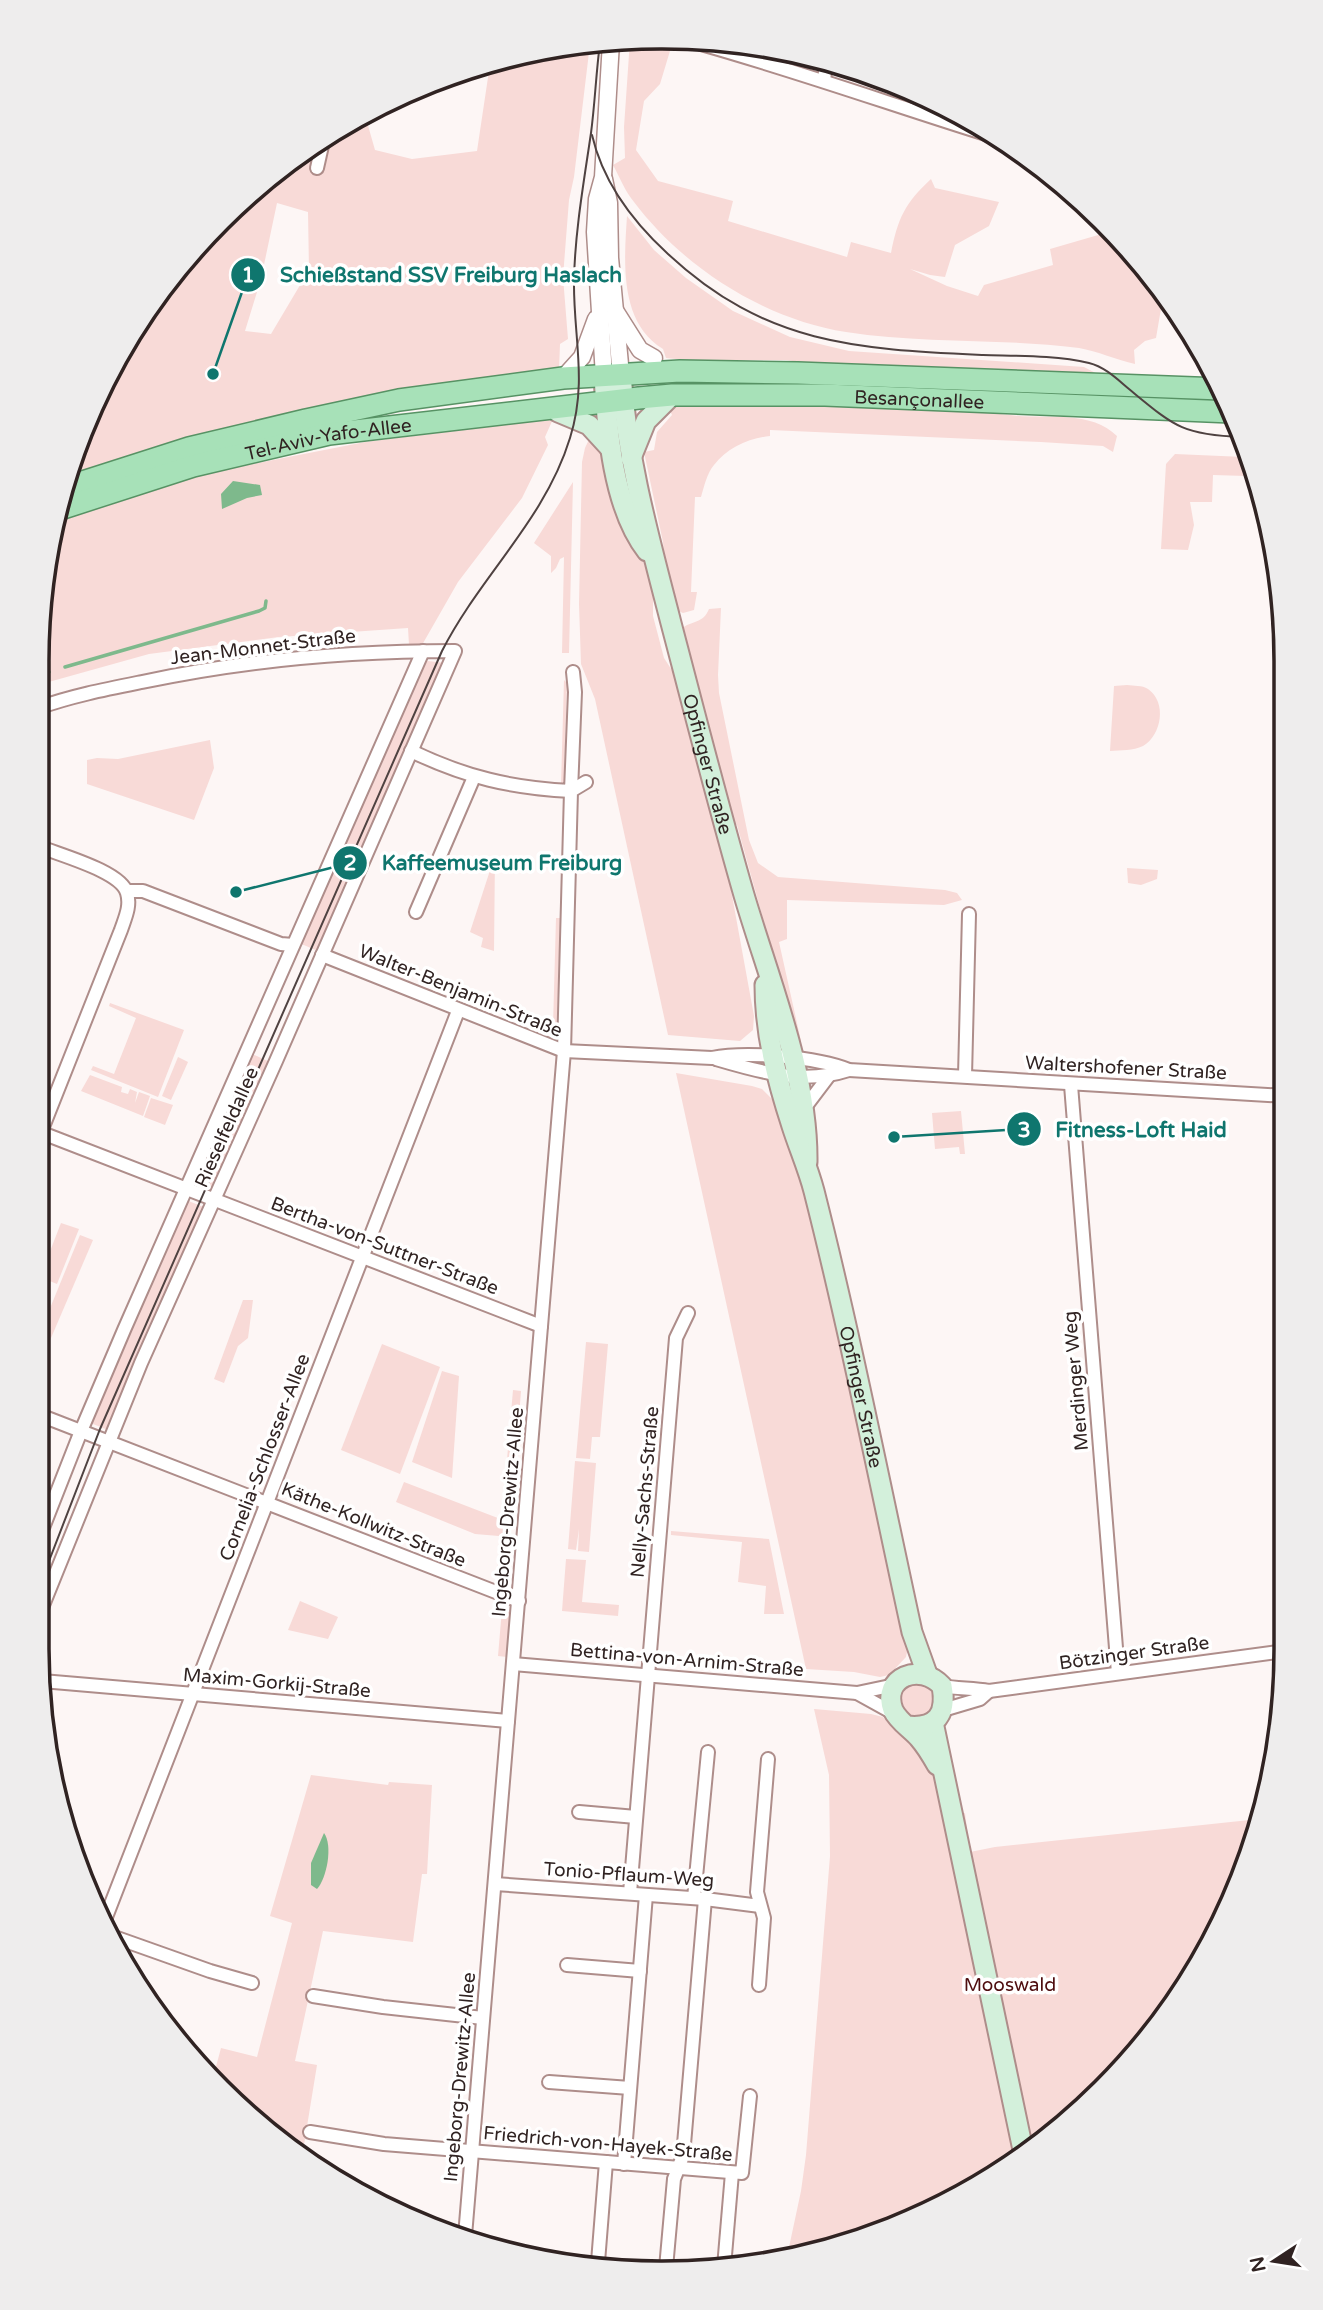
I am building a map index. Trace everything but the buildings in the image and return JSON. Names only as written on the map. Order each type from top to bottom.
[{"type":"main road","points":[[654,358],[680,371]]},
{"type":"main road","name":"Besançonallee","points":[[612,375],[680,371],[847,374],[1210,389]]},
{"type":"main road","name":"Tel-Aviv-Yafo-Allee","points":[[76,484],[189,448],[399,400],[612,375]]},
{"type":"main road","name":"Opfinger Straße","points":[[612,375],[614,400],[611,449],[626,515],[639,540],[654,560]]},
{"type":"main road","points":[[631,458],[646,421],[673,395]]},
{"type":"main road","name":"Besançonallee","points":[[614,400],[673,395],[825,395],[1220,412]]},
{"type":"main road","name":"Tel-Aviv-Yafo-Allee","points":[[69,506],[193,466],[329,435],[614,400]]},
{"type":"main road","name":"Opfinger Straße","points":[[614,400],[631,458],[654,560],[765,968],[793,1129],[807,1162],[840,1297],[912,1632],[945,1701],[938,1716],[943,1775],[1022,2143]]},
{"type":"main road","points":[[528,410],[558,412],[589,425],[611,449]]},
{"type":"main road","name":"Opfinger Straße","points":[[784,1067],[807,1104],[807,1162]]},
{"type":"main road","name":"Opfinger Straße","points":[[912,1632],[911,1663],[891,1698],[901,1720],[920,1739],[943,1775]]},
{"type":"main road","points":[[901,1680],[916,1673],[934,1680]]},
{"type":"main road","points":[[901,1720],[924,1726],[938,1716]]},
{"type":"street","name":"Opfinger Straße","points":[[610,51],[603,177],[597,199],[596,232],[612,375]]},
{"type":"street","points":[[739,54],[957,125]]},
{"type":"street","points":[[824,81],[825,72]]},
{"type":"street","points":[[317,168],[321,152]]},
{"type":"street","points":[[563,379],[582,357],[606,309],[640,350],[654,358]]},
{"type":"street","name":"Rieselfeldallee","points":[[49,1513],[81,1431],[423,651]]},
{"type":"street","name":"Jean-Monnet-Straße","points":[[49,705],[122,686],[201,670],[286,659],[455,651]]},
{"type":"street","name":"Rieselfeldallee","points":[[49,1587],[103,1439],[214,1200],[455,651]]},
{"type":"street","name":"Ingeborg-Drewitz-Allee","points":[[466,2228],[564,1051],[575,692],[573,673]]},
{"type":"street","points":[[411,751],[474,777],[532,789],[571,791],[586,782]]},
{"type":"street","points":[[416,912],[474,777]]},
{"type":"street","points":[[49,851],[116,878],[127,891],[128,899],[126,916],[49,1110]]},
{"type":"street","points":[[127,891],[143,891],[281,944],[293,945]]},
{"type":"street","points":[[965,1076],[969,914]]},
{"type":"street","name":"Walter-Benjamin-Straße","points":[[322,955],[564,1051],[712,1058],[784,1067]]},
{"type":"street","name":"Cornelia-Schlosser-Allee","points":[[108,1911],[458,1011]]},
{"type":"street","name":"Waltershofener Straße","points":[[784,1067],[830,1062],[849,1070],[1274,1095]]},
{"type":"street","name":"Waltershofener Straße","points":[[784,1067],[828,1077],[849,1070]]},
{"type":"street","points":[[807,1104],[828,1077]]},
{"type":"street","name":"Merdinger Weg","points":[[1071,1085],[1118,1673]]},
{"type":"street","name":"Bertha-von-Suttner-Straße","points":[[49,1139],[541,1326]]},
{"type":"street","name":"Nelly-Sachs-Straße","points":[[630,1893],[676,1338],[688,1313]]},
{"type":"street","name":"Käthe-Kollwitz-Straße","points":[[49,1418],[519,1601]]},
{"type":"street","name":"Bötzinger Straße","points":[[934,1680],[956,1689],[989,1691],[1274,1652]]},
{"type":"street","name":"Bettina-von-Arnim-Straße","points":[[513,1664],[856,1693],[884,1706],[901,1720]]},
{"type":"street","name":"Bettina-von-Arnim-Straße","points":[[856,1693],[901,1680]]},
{"type":"street","name":"Maxim-Gorkij-Straße","points":[[50,1682],[508,1721]]},
{"type":"street","name":"Bötzinger Straße","points":[[938,1716],[980,1699],[989,1691]]},
{"type":"street","points":[[667,2261],[674,2179],[683,2155],[708,1752]]},
{"type":"street","points":[[759,1985],[764,1918],[757,1892],[768,1759]]},
{"type":"street","points":[[579,1812],[636,1817]]},
{"type":"street","name":"Tonio-Pflaum-Weg","points":[[495,1884],[699,1898],[760,1906]]},
{"type":"street","points":[[624,2164],[646,1895]]},
{"type":"street","points":[[123,1940],[252,1983]]},
{"type":"street","points":[[567,1965],[640,1971]]},
{"type":"street","points":[[313,1996],[483,2018]]},
{"type":"street","points":[[549,2082],[630,2088]]},
{"type":"street","points":[[725,2258],[750,2096]]},
{"type":"street","name":"Friedrich-von-Hayek-Straße","points":[[310,2132],[384,2144],[737,2173]]},
{"type":"street","points":[[598,2258],[606,2162]]},
{"type":"green space","points":[[671,49],[660,84],[644,101],[636,150],[658,181],[733,201],[728,221],[847,257],[851,242],[891,253],[904,212],[931,179],[935,188],[999,202],[989,226],[955,245],[945,277],[910,269],[947,286],[978,296],[984,285],[1053,265],[1050,249],[1101,234],[1161,308],[1156,338],[1145,341],[1134,350],[1135,364],[1079,348],[846,332],[785,315],[756,303],[701,269],[654,226],[631,198],[613,165],[625,158],[624,127],[629,50]]},
{"type":"green space","points":[[589,53],[569,200],[563,277],[568,339],[560,344],[559,370],[79,475],[112,391],[152,321],[201,258],[228,228],[258,201],[321,152],[368,124],[375,150],[412,159],[477,151],[488,75],[542,61]],"holes":[[[277,203],[308,212],[309,270],[271,334],[245,331],[261,279]]]},
{"type":"green space","points":[[627,216],[654,250],[686,278],[733,311],[790,337],[849,351],[1084,367],[1107,379],[833,367],[786,360],[666,358],[663,349],[638,323],[631,307],[625,271]]},
{"type":"green space","points":[[677,402],[966,408],[1024,416],[1081,419],[1094,422],[1117,436],[1113,452],[1103,446],[1041,442],[770,430],[770,436],[746,442],[725,454],[709,472],[701,497],[695,497],[691,592],[697,592],[694,610],[683,613],[676,610],[665,567],[663,542],[644,452],[654,450],[657,432],[672,415],[668,406]]},
{"type":"green space","points":[[553,419],[545,437],[548,445],[522,498],[458,582],[422,645],[409,645],[408,628],[279,637],[149,654],[49,682],[54,582],[67,515],[206,473],[365,442]]},
{"type":"green space","points":[[592,433],[602,444],[653,589],[653,616],[664,658],[675,675],[731,890],[754,1016],[753,1030],[740,1041],[668,1035],[595,699],[581,664],[579,604],[582,462]]},
{"type":"green space","points":[[1175,454],[1238,457],[1244,476],[1213,475],[1212,502],[1190,502],[1194,525],[1188,550],[1161,549],[1166,464]]},
{"type":"green space","points":[[573,482],[569,653],[562,653],[564,557],[551,573],[551,556],[534,543]]},
{"type":"green space","points":[[721,608],[719,693],[749,840],[758,863],[778,877],[945,890],[957,893],[962,900],[944,905],[787,900],[787,939],[779,942],[801,1041],[797,1041],[737,825],[727,820],[681,629],[700,620],[709,609]]},
{"type":"green space","points":[[422,662],[445,663],[318,951],[299,943]]},
{"type":"green space","points":[[564,680],[567,683],[564,784],[561,785]]},
{"type":"green space","points":[[1114,686],[1141,686],[1154,695],[1160,710],[1158,727],[1143,746],[1131,750],[1110,751]]},
{"type":"green space","points":[[210,740],[214,768],[194,820],[87,784],[87,760],[118,759]]},
{"type":"green space","points":[[495,855],[494,951],[481,947],[483,938],[470,932]]},
{"type":"green space","points":[[1127,868],[1158,870],[1157,879],[1141,885],[1128,883]]},
{"type":"green space","points":[[556,918],[560,918],[557,1028],[553,1027]]},
{"type":"green space","points":[[110,1003],[184,1030],[158,1097],[91,1070],[93,1066],[114,1074],[136,1018],[109,1006]]},
{"type":"green space","points":[[250,1053],[270,1062],[214,1189],[194,1181]]},
{"type":"green space","points":[[178,1057],[188,1062],[171,1100],[162,1096]]},
{"type":"green space","points":[[676,1073],[752,1086],[778,1100],[796,1155],[861,1430],[908,1647],[906,1657],[889,1675],[880,1677],[854,1672],[806,1669]]},
{"type":"green space","points":[[90,1075],[122,1087],[121,1092],[128,1094],[130,1089],[137,1092],[135,1103],[139,1092],[150,1096],[143,1116],[81,1091]]},
{"type":"green space","points":[[151,1098],[173,1105],[165,1125],[144,1117]]},
{"type":"green space","points":[[961,1111],[965,1154],[960,1154],[959,1147],[935,1149],[932,1113]]},
{"type":"green space","points":[[186,1200],[206,1208],[108,1430],[88,1422]]},
{"type":"green space","points":[[61,1223],[79,1229],[57,1284],[49,1281],[49,1254]]},
{"type":"green space","points":[[80,1235],[93,1240],[49,1343],[49,1311]]},
{"type":"green space","points":[[243,1300],[253,1300],[248,1338],[238,1346],[224,1383],[214,1379]]},
{"type":"green space","points":[[586,1342],[608,1344],[600,1437],[592,1437],[590,1459],[576,1458]]},
{"type":"green space","points":[[382,1344],[440,1367],[400,1474],[341,1450]]},
{"type":"green space","points":[[442,1371],[459,1376],[452,1478],[412,1462]]},
{"type":"green space","points":[[513,1390],[521,1391],[512,1507],[503,1506]]},
{"type":"green space","points":[[575,1461],[596,1463],[589,1552],[578,1551],[579,1529],[576,1550],[568,1549]]},
{"type":"green space","points":[[404,1482],[503,1520],[502,1525],[509,1527],[504,1578],[497,1578],[499,1536],[475,1534],[396,1502]]},
{"type":"green space","points":[[671,1531],[769,1539],[784,1614],[764,1614],[766,1586],[738,1582],[742,1542],[671,1535]]},
{"type":"green space","points":[[566,1559],[586,1560],[582,1602],[619,1605],[618,1616],[562,1611]]},
{"type":"green space","points":[[300,1601],[338,1617],[328,1639],[288,1630]]},
{"type":"green space","points":[[502,1609],[510,1610],[507,1657],[498,1656]]},
{"type":"green space","points":[[918,1682],[931,1687],[936,1700],[931,1713],[918,1718],[905,1713],[900,1700],[905,1687]]},
{"type":"green space","name":"Mooswald","points":[[814,1709],[883,1717],[927,1756],[966,1847],[962,1813],[965,1813],[970,1852],[995,1847],[1249,1820],[1227,1883],[1192,1955],[1147,2021],[1095,2082],[1034,2134],[968,2179],[896,2214],[820,2240],[789,2247],[806,2155],[830,1856],[829,1775]]},
{"type":"green space","points":[[311,1775],[388,1785],[389,1782],[432,1785],[427,1874],[422,1874],[413,1942],[323,1931],[295,2061],[317,2065],[304,2145],[258,2109],[216,2068],[221,2048],[257,2057],[292,1923],[270,1916]]},
{"type":"shaded area","points":[[233,481],[260,485],[262,495],[247,498],[222,509],[221,494]]},
{"type":"shaded area","points":[[324,1833],[328,1845],[328,1861],[324,1877],[317,1889],[311,1885],[311,1863]]},
{"type":"waterway","points":[[65,667],[259,611],[265,608],[266,601]]},
{"type":"tram line","points":[[49,1561],[100,1429],[442,651],[457,624],[529,522],[559,468],[570,438],[579,378],[574,301],[576,243],[599,52]]},
{"type":"tram line","points":[[592,135],[611,185],[642,228],[704,284],[741,307],[777,324],[853,344],[983,355],[1050,357],[1089,363],[1100,367],[1157,412],[1180,426],[1205,434],[1230,436]]},
{"type":"place","name":"Schießstand SSV Freiburg Haslach","points":[[213,374]]},
{"type":"place","name":"Kaffeemuseum Freiburg","points":[[236,892]]},
{"type":"place","name":"Fitness-Loft Haid","points":[[894,1137]]}]
